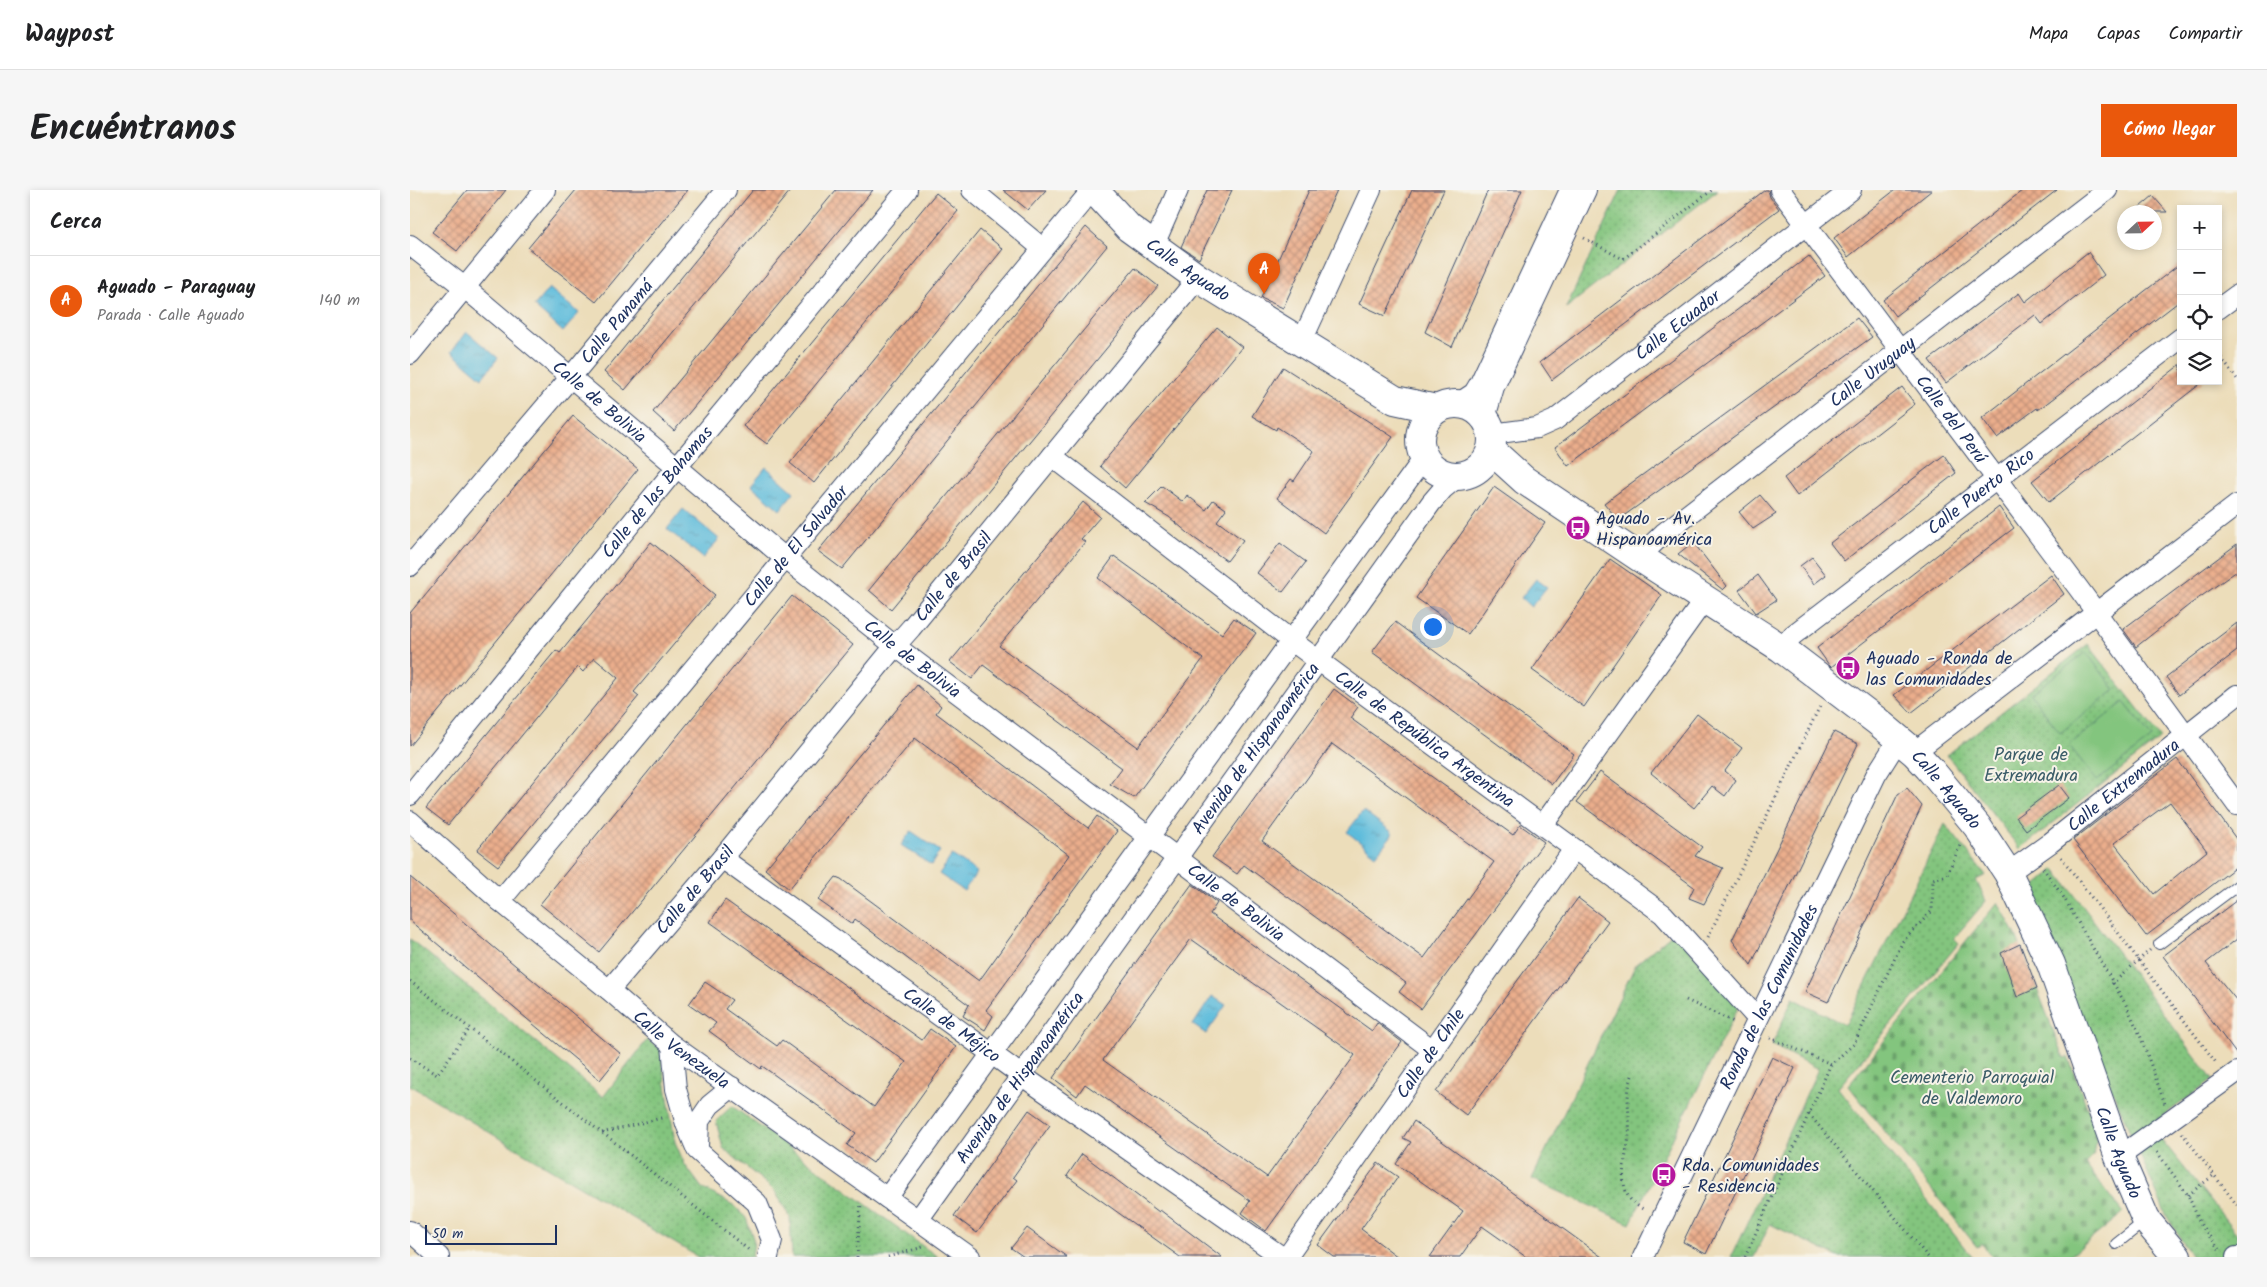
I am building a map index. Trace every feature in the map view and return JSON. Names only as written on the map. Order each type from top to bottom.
[{"type":"street","points":[[410,354],[545,190]]},
{"type":"street","name":"Calle Panamá","points":[[410,566],[570,378],[726,190]]},
{"type":"street","name":"Calle de las Bahamas","points":[[410,795],[677,467],[907,190]]},
{"type":"street","points":[[972,190],[1042,248]]},
{"type":"street","name":"Calle de El Salvador","points":[[500,901],[786,559],[1042,248],[1093,190]]},
{"type":"street","name":"Calle Aguado","points":[[1093,190],[1129,228],[1153,247],[1198,278],[1301,343],[1395,400],[1447,406]]},
{"type":"street","points":[[1153,247],[1178,190]]},
{"type":"street","points":[[1301,343],[1372,190]]},
{"type":"street","points":[[1481,450],[1439,472],[1422,447],[1422,426],[1428,417],[1474,393],[1570,190]]},
{"type":"street","points":[[1481,450],[1494,387],[1586,190]]},
{"type":"street","name":"Calle del Perú","points":[[1780,190],[2097,613],[2237,805]]},
{"type":"street","name":"Calle Ecuador","points":[[1481,450],[1555,420],[1852,190]]},
{"type":"street","name":"Calle Uruguay","points":[[1639,557],[1664,533],[2107,190]]},
{"type":"street","name":"Calle de Bolivia","points":[[410,245],[464,288],[786,559],[894,646],[1434,1051]]},
{"type":"street","name":"Calle de Brasil","points":[[609,990],[722,858],[894,646],[911,628],[1198,278]]},
{"type":"street","points":[[2222,306],[2237,295]]},
{"type":"street","name":"Calle Puerto Rico","points":[[1781,648],[1793,636],[2178,340]]},
{"type":"street","name":"Calle Aguado","points":[[1395,400],[1422,447]]},
{"type":"street","points":[[1447,406],[1478,410],[1481,450]]},
{"type":"street","name":"Avenida de Hispanoamérica","points":[[887,1198],[1292,641],[1422,447]]},
{"type":"street","name":"Calle Aguado","points":[[1481,450],[1496,472],[1524,480],[1639,557],[1781,648],[1907,746],[1972,820],[2008,873],[2051,964],[2119,1157],[2146,1220],[2177,1257]]},
{"type":"street","name":"Avenida de Hispanoamérica","points":[[918,1220],[1431,503],[1481,450]]},
{"type":"street","name":"Calle de República Argentina","points":[[1052,456],[1292,641],[1664,914],[1700,954],[1754,1024]]},
{"type":"street","name":"Ronda de las Comunidades","points":[[1646,1256],[1661,1218],[1876,775],[1907,746],[1926,743],[2237,505]]},
{"type":"street","points":[[1543,824],[1705,599]]},
{"type":"street","name":"Calle Extremadura","points":[[2008,873],[2034,856],[2237,695]]},
{"type":"street","name":"Calle Venezuela","points":[[410,821],[500,901],[609,990],[672,1045],[970,1257]]},
{"type":"street","name":"Calle de Chile","points":[[1287,1257],[1434,1051],[1574,849]]},
{"type":"street","name":"Calle de Méjico","points":[[722,858],[1021,1075],[1282,1257]]},
{"type":"street","points":[[672,1045],[676,1090],[686,1124],[697,1150],[757,1203],[772,1240],[761,1255]]},
{"type":"street","points":[[2119,1157],[2232,1075]]},
{"type":"street","points":[[697,1150],[699,1121],[710,1105],[732,1087]]},
{"type":"street","points":[[410,1232],[439,1257]]},
{"type":"lane","points":[[2158,944],[2237,886]]},
{"type":"lane","points":[[2116,1244],[2146,1220]]},
{"type":"path","points":[[1568,229],[1623,259],[1712,190]]},
{"type":"path","points":[[2222,359],[2237,379]]},
{"type":"path","points":[[1700,954],[1830,686]]},
{"type":"path","points":[[1745,1257],[1831,1064],[1854,1044],[1904,941],[1932,911],[1933,879],[1947,875],[1972,820]]},
{"type":"path","points":[[2050,843],[2232,1075]]},
{"type":"path","points":[[2034,856],[2064,898],[2112,984],[2126,1005],[2140,1035],[2171,1119],[2237,1205]]},
{"type":"path","points":[[2112,984],[2139,958]]},
{"type":"path","points":[[410,981],[602,1133],[761,1255]]},
{"type":"path","points":[[1686,1000],[1754,1024],[1831,1064]]},
{"type":"path","points":[[410,1058],[436,1075],[470,1028]]},
{"type":"path","points":[[1632,1076],[1626,1098],[1630,1129],[1629,1147],[1623,1172],[1624,1187],[1629,1199],[1636,1206],[1661,1218]]},
{"type":"path","points":[[1808,1114],[1928,1257]]},
{"type":"path","points":[[602,1133],[669,1116]]},
{"type":"path","points":[[2147,1137],[2188,1195],[2201,1225],[2231,1254]]},
{"type":"path","points":[[2188,1195],[2214,1175]]},
{"type":"path","points":[[857,1257],[861,1201]]},
{"type":"path","points":[[888,1257],[924,1247]]},
{"type":"green space","points":[[1621,190],[1718,190],[1566,308]]},
{"type":"green space","name":"Parque de Extremadura","points":[[2088,644],[2161,738],[2020,849],[1947,755]]},
{"type":"green space","points":[[2086,652],[2115,690],[2060,733],[2031,694]]},
{"type":"green space","points":[[2124,702],[2152,738],[2097,781],[2069,745]]},
{"type":"green space","points":[[1945,824],[1986,875],[1976,880],[1986,901],[1954,938],[1959,943],[1838,1088],[1972,1257],[1838,1257],[1770,1224],[1754,1257],[1731,1257],[1818,1069],[1772,1045],[1793,998],[1845,1025]]},
{"type":"green space","points":[[2055,869],[2213,1080],[2150,1125],[2237,1234],[2237,1246],[2223,1257],[2192,1257],[2166,1215],[2027,893]]},
{"type":"green space","name":"Cementerio Parroquial de Valdemoro","points":[[1998,902],[2016,935],[2064,1058],[2068,1057],[2098,1136],[2094,1147],[2095,1154],[2085,1164],[2123,1213],[2069,1257],[1992,1257],[1982,1244],[1977,1247],[1848,1085]]},
{"type":"green space","points":[[1674,932],[1739,1006],[1630,1224],[1532,1179],[1636,964]]},
{"type":"green space","points":[[410,939],[603,1097],[647,1040],[660,1048],[675,1142],[685,1165],[702,1188],[735,1206],[746,1218],[754,1241],[752,1257],[698,1257],[410,1085]]},
{"type":"green space","points":[[732,1106],[938,1257],[792,1257],[790,1217],[774,1190],[723,1148],[716,1121]]},
{"type":"water","points":[[549,288],[579,313],[563,332],[534,306]]},
{"type":"water","points":[[467,332],[498,358],[482,378],[451,352]]},
{"type":"water","points":[[766,467],[794,492],[780,510],[751,485]]},
{"type":"water","points":[[683,509],[719,539],[703,558],[667,529]]},
{"type":"water","points":[[1536,579],[1547,587],[1531,607],[1521,598]]},
{"type":"water","points":[[1362,812],[1365,812],[1392,832],[1392,835],[1376,855],[1347,832]]},
{"type":"water","points":[[911,831],[940,851],[931,865],[901,845]]},
{"type":"water","points":[[952,855],[977,872],[964,891],[939,874]]},
{"type":"water","points":[[1212,996],[1226,1005],[1206,1034],[1193,1025]]},
{"type":"building","points":[[467,190],[506,190],[457,251],[432,232]]},
{"type":"building","points":[[576,190],[688,190],[596,302],[528,248]]},
{"type":"building","points":[[753,190],[791,190],[625,390],[604,372]]},
{"type":"building","points":[[836,190],[873,190],[674,431],[653,412]]},
{"type":"building","points":[[1003,190],[1046,190],[1028,210]]},
{"type":"building","points":[[1207,190],[1232,190],[1199,259],[1181,247]]},
{"type":"building","points":[[1309,190],[1337,190],[1283,308],[1261,298]]},
{"type":"building","points":[[1412,190],[1444,190],[1385,316],[1359,304]]},
{"type":"building","points":[[1488,190],[1522,190],[1452,347],[1425,332]]},
{"type":"building","points":[[1765,190],[1768,190],[1770,197],[1779,209],[1552,380],[1540,362]]},
{"type":"building","points":[[1895,190],[1932,190],[1848,257],[1834,238]]},
{"type":"building","points":[[2023,190],[2057,190],[1895,316],[1883,300]]},
{"type":"building","points":[[936,193],[958,211],[767,444],[743,426]]},
{"type":"building","points":[[2153,196],[2161,205],[2142,205]]},
{"type":"building","points":[[1086,227],[1107,246],[842,569],[818,551]]},
{"type":"building","points":[[980,230],[1003,249],[814,483],[790,463]]},
{"type":"building","points":[[2088,252],[2104,275],[2042,324],[2035,315],[1946,383],[1929,360],[2019,293],[2025,302]]},
{"type":"building","points":[[1809,256],[1825,276],[1568,466],[1555,447]]},
{"type":"building","points":[[2177,266],[2177,303],[2038,410],[2037,408],[1997,438],[1982,418]]},
{"type":"building","points":[[1135,268],[1158,286],[891,609],[869,590]]},
{"type":"building","points":[[1857,318],[1872,337],[1618,520],[1604,503]]},
{"type":"building","points":[[1217,327],[1242,347],[1125,488],[1100,466]]},
{"type":"building","points":[[1283,367],[1393,437],[1324,533],[1277,498],[1291,479],[1294,481],[1314,451],[1277,427],[1276,430],[1252,416]]},
{"type":"building","points":[[2177,367],[2177,385],[2199,385],[2049,502],[2032,481]]},
{"type":"building","points":[[1902,387],[1915,404],[1797,496],[1784,478]]},
{"type":"building","points":[[573,416],[638,469],[410,746],[410,613]]},
{"type":"building","points":[[1944,455],[1956,473],[1844,561],[1830,543]]},
{"type":"building","points":[[1162,486],[1183,502],[1187,495],[1206,510],[1213,500],[1226,509],[1217,521],[1243,540],[1227,561],[1194,538],[1169,517],[1145,503]]},
{"type":"building","points":[[1494,487],[1545,523],[1468,634],[1416,598]]},
{"type":"building","points":[[1760,495],[1776,514],[1753,529],[1739,512]]},
{"type":"building","points":[[1083,502],[1100,517],[1081,539],[1085,542],[999,646],[1138,747],[1203,659],[1098,578],[1114,556],[1222,634],[1234,618],[1256,633],[1134,798],[1110,784],[1122,768],[983,665],[972,679],[950,662]]},
{"type":"building","points":[[1999,507],[2014,528],[1831,667],[1829,665],[1817,648]]},
{"type":"building","points":[[651,542],[715,595],[634,692],[639,696],[498,866],[477,850],[618,678],[594,658],[583,672],[578,667],[448,825],[426,808],[556,650],[560,653]]},
{"type":"building","points":[[1693,542],[1727,586],[1723,590],[1678,554]]},
{"type":"building","points":[[1280,543],[1306,562],[1283,592],[1257,573]]},
{"type":"building","points":[[2237,544],[2237,571],[2189,605],[2136,647],[2123,629]]},
{"type":"building","points":[[1812,557],[1826,575],[1814,584],[1800,566]]},
{"type":"building","points":[[1610,559],[1662,595],[1584,707],[1532,670]]},
{"type":"building","points":[[1758,575],[1776,600],[1756,613],[1739,590]]},
{"type":"building","points":[[2051,575],[2064,594],[1911,713],[1894,695]]},
{"type":"building","points":[[792,596],[853,645],[599,952],[540,904]]},
{"type":"building","points":[[1395,622],[1574,754],[1552,784],[1372,652]]},
{"type":"building","points":[[2237,623],[2237,651],[2179,695],[2166,677]]},
{"type":"building","points":[[917,685],[941,706],[936,713],[1088,828],[1097,816],[1117,831],[986,1010],[993,1016],[985,1030],[963,1016],[969,1005],[855,919],[852,924],[818,900],[836,877],[841,879],[979,981],[1069,855],[915,738],[789,889],[765,869]]},
{"type":"building","points":[[1334,689],[1358,707],[1350,718],[1513,835],[1520,825],[1544,842],[1421,1009],[1399,992],[1406,983],[1244,865],[1237,874],[1212,857]],"holes":[[[1332,744],[1494,862],[1424,958],[1262,841]]]},
{"type":"building","points":[[1697,714],[1742,748],[1725,771],[1736,780],[1725,796],[1712,786],[1694,808],[1651,773]]},
{"type":"building","points":[[1834,732],[1858,744],[1751,965],[1732,940]]},
{"type":"building","points":[[2177,759],[2237,840],[2237,866],[2146,936],[2073,840]],"holes":[[[2170,802],[2207,851],[2154,894],[2114,843]]]},
{"type":"building","points":[[1600,772],[1702,847],[1695,856],[1723,868],[1704,904],[1689,898],[1694,887],[1577,802]]},
{"type":"building","points":[[2059,785],[2069,798],[2026,830],[2016,817]]},
{"type":"building","points":[[1907,788],[1922,806],[1828,1002],[1805,992],[1898,794]]},
{"type":"building","points":[[410,877],[621,1054],[600,1080],[410,921]]},
{"type":"building","points":[[1192,884],[1217,903],[1210,914],[1372,1031],[1377,1023],[1402,1042],[1266,1231],[1242,1213],[1250,1201],[1085,1084],[1077,1096],[1053,1078]],"holes":[[[1191,939],[1355,1055],[1267,1177],[1103,1060]]]},
{"type":"building","points":[[1578,898],[1608,921],[1466,1115],[1436,1092]]},
{"type":"building","points":[[725,900],[922,1040],[930,1029],[956,1047],[873,1163],[847,1145],[856,1133],[762,1066],[761,1069],[709,1031],[716,1023],[689,1004],[705,982],[732,1000],[725,1009],[777,1046],[782,1040],[874,1107],[906,1062],[710,922]]},
{"type":"building","points":[[2237,900],[2237,939],[2206,963],[2237,1001],[2237,1055],[2163,956]]},
{"type":"building","points":[[2020,944],[2037,988],[2017,997],[2001,953]]},
{"type":"building","points":[[1772,1057],[1795,1068],[1706,1254],[1683,1242]]},
{"type":"building","points":[[1029,1110],[1050,1125],[1013,1177],[1017,1180],[977,1233],[954,1216]]},
{"type":"building","points":[[1414,1121],[1602,1257],[1526,1257],[1482,1226],[1460,1257],[1430,1257],[1463,1211],[1396,1164],[1411,1142],[1403,1138]]},
{"type":"building","points":[[1082,1154],[1222,1257],[1180,1257],[1067,1176]]},
{"type":"building","points":[[1378,1163],[1398,1177],[1361,1229],[1398,1257],[1334,1257],[1318,1245]]},
{"type":"building","points":[[1027,1228],[1067,1257],[1024,1257],[1011,1248]]},
{"type":"place","name":"Aguado - Paraguay","points":[[1264,294]]},
{"type":"place","name":"Aguado - Av. Hispanoamérica","points":[[1578,528]]},
{"type":"place","name":"Aguado - Ronda de las Comunidades","points":[[1848,668]]},
{"type":"place","name":"Rda. Comunidades - Residencia","points":[[1664,1175]]}]
